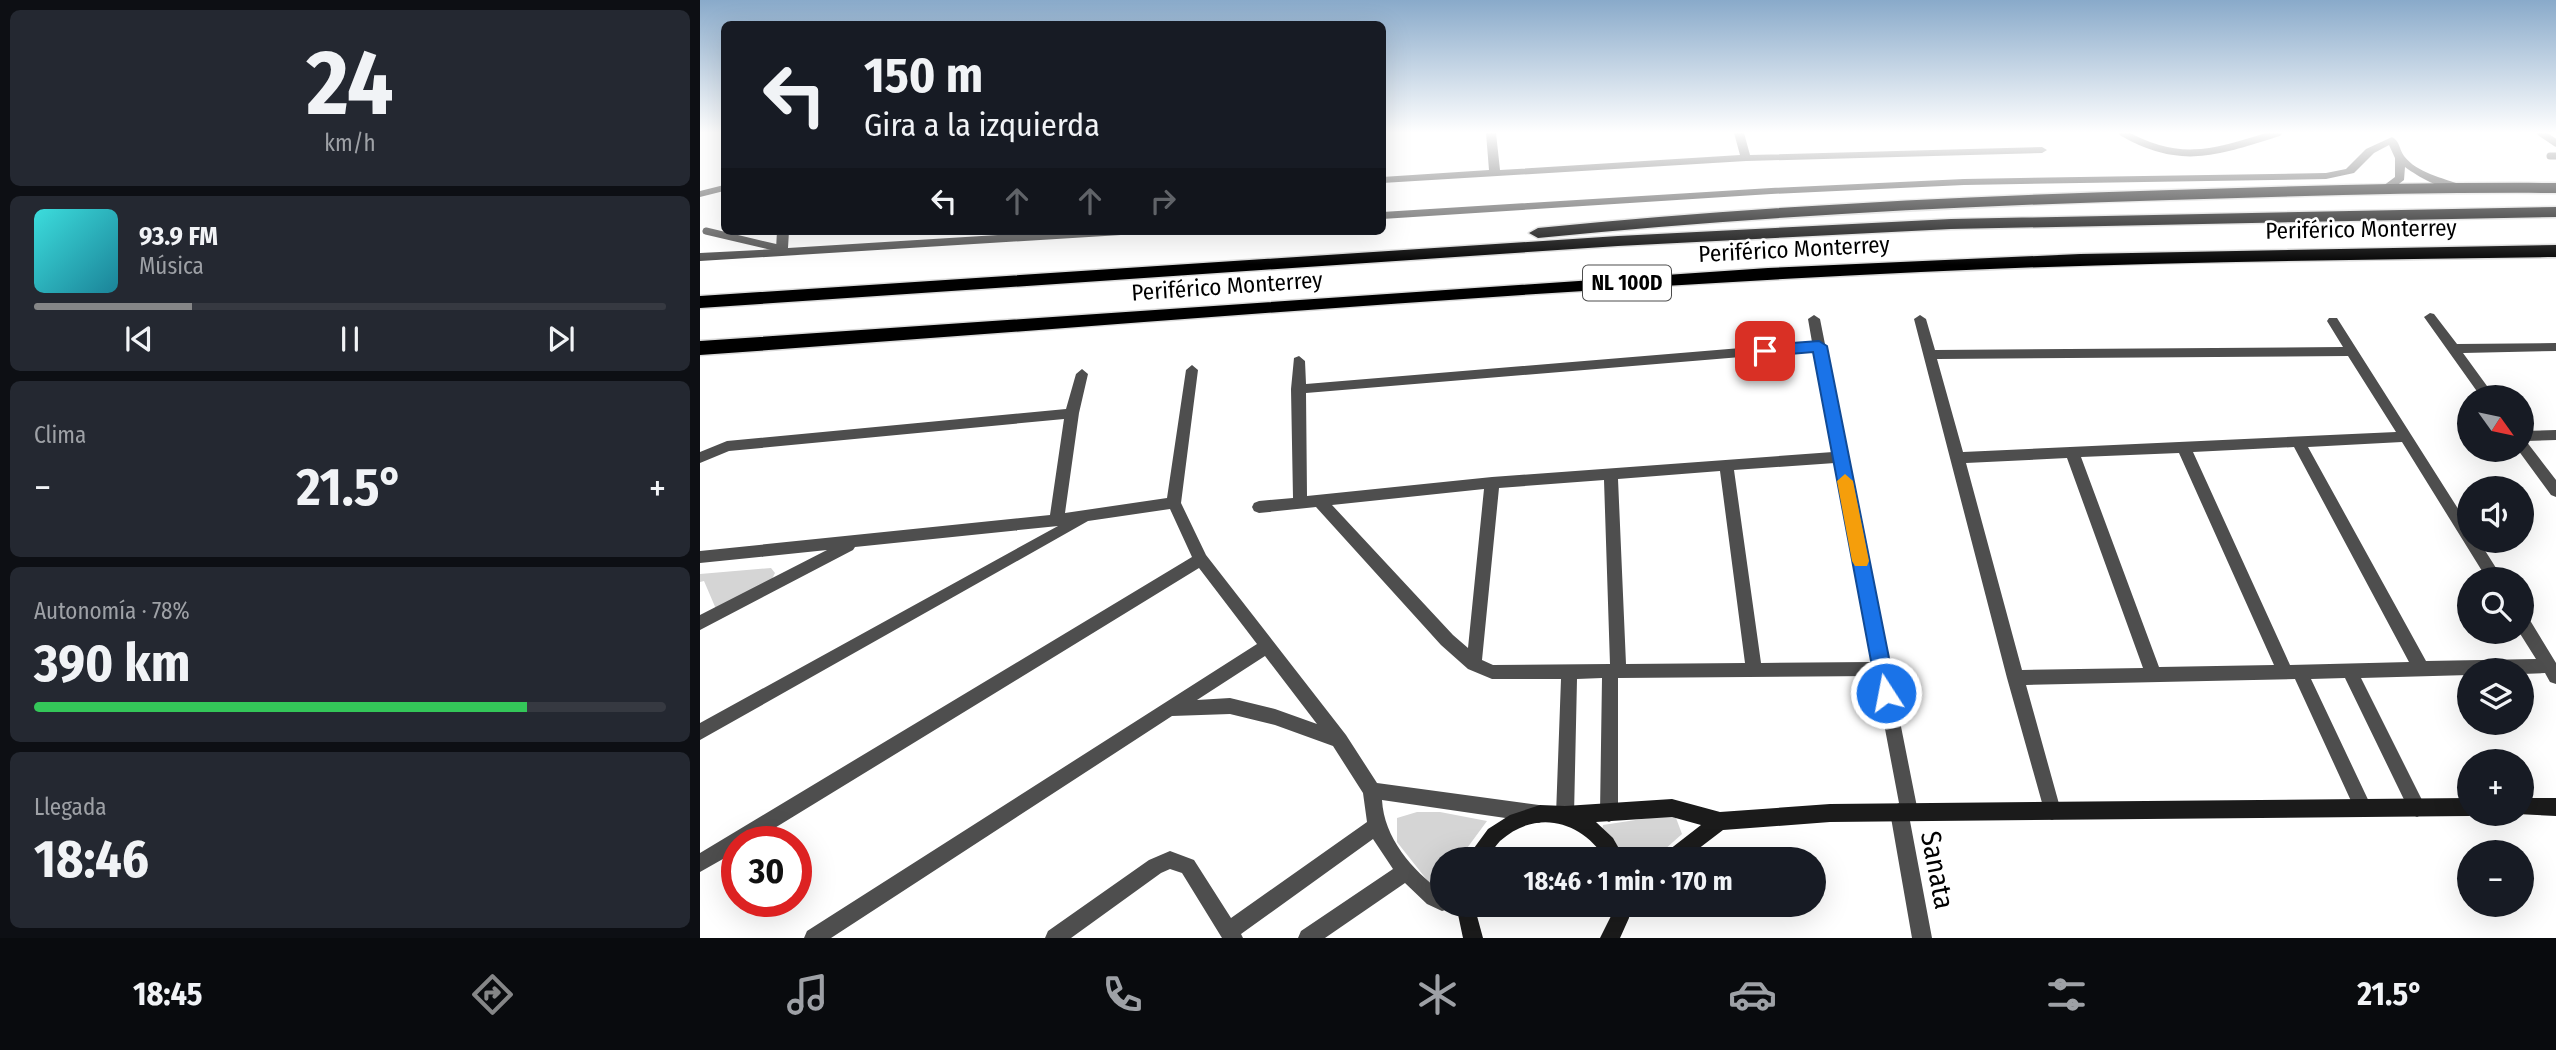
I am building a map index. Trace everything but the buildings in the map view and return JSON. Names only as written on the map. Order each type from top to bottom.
[{"type":"highway","points":[[1393,256],[1432,246],[1708,216],[1919,204],[2386,188],[2556,188]]},
{"type":"highway","name":"Periférico Monterrey","points":[[700,302],[1393,256],[1951,224],[2556,212]]},
{"type":"highway","name":"Periférico Monterrey","points":[[700,348],[1591,285],[1918,266],[2283,255],[2556,251]]},
{"type":"street","points":[[1386,180],[1434,177]]},
{"type":"street","points":[[1386,216],[1770,191],[1950,183],[2284,177]]},
{"type":"street","points":[[2386,188],[2400,177]]},
{"type":"street","points":[[2427,177],[2458,187]]},
{"type":"street","points":[[700,194],[721,189]]},
{"type":"street","points":[[782,250],[783,235]]},
{"type":"street","points":[[700,257],[1047,235]]},
{"type":"street","points":[[2430,317],[2480,385]]},
{"type":"street","name":"Sanata","points":[[1814,319],[1882,669],[1922,938]]},
{"type":"street","points":[[1920,319],[2014,678],[2052,811]]},
{"type":"street","points":[[2333,321],[2457,519]]},
{"type":"street","points":[[1298,389],[1819,346]]},
{"type":"street","points":[[2454,348],[2556,346]]},
{"type":"street","points":[[1930,355],[2352,351]]},
{"type":"street","points":[[1299,361],[1300,504]]},
{"type":"street","points":[[1192,370],[1174,503],[1201,559],[1340,741],[1372,791],[1376,826],[1405,872],[1430,897]]},
{"type":"street","points":[[1056,520],[1072,413],[1082,374]]},
{"type":"street","points":[[700,458],[727,446],[1072,413]]},
{"type":"street","points":[[2534,436],[2556,435]]},
{"type":"street","points":[[1956,458],[2406,437]]},
{"type":"street","points":[[2298,442],[2421,668]]},
{"type":"street","points":[[2184,448],[2362,808]]},
{"type":"street","points":[[2072,453],[2153,674]]},
{"type":"street","points":[[1259,507],[1492,483],[1841,457]]},
{"type":"street","points":[[2534,461],[2556,492]]},
{"type":"street","points":[[1726,465],[1754,670]]},
{"type":"street","points":[[1609,813],[1614,671],[1611,474]]},
{"type":"street","points":[[1474,664],[1492,483]]},
{"type":"street","points":[[1320,502],[1447,640],[1474,664],[1492,672],[1882,669]]},
{"type":"street","points":[[700,556],[1056,520],[1174,503]]},
{"type":"street","points":[[700,732],[1088,516]]},
{"type":"street","points":[[700,623],[855,542]]},
{"type":"street","points":[[700,863],[1201,559]]},
{"type":"street","points":[[2534,641],[2553,671]]},
{"type":"street","points":[[814,938],[1267,646]]},
{"type":"street","points":[[2014,678],[2421,668],[2553,671]]},
{"type":"street","points":[[2349,670],[2417,808]]},
{"type":"street","points":[[1565,815],[1569,671]]},
{"type":"street","points":[[1168,709],[1230,706],[1275,717],[1340,741]]},
{"type":"street","points":[[1372,791],[1540,814],[1565,815],[1672,808],[1720,821],[1830,813],[2457,807]]},
{"type":"street","points":[[2534,807],[2556,807]]},
{"type":"street","points":[[1484,847],[1494,835],[1516,821],[1540,814]]},
{"type":"street","points":[[1565,815],[1588,825],[1609,847]]},
{"type":"street","points":[[1686,847],[1720,821]]},
{"type":"street","points":[[1055,938],[1155,866],[1170,860],[1188,866],[1231,934],[1376,826]]},
{"type":"street","points":[[1308,938],[1405,872]]},
{"type":"street","points":[[1464,917],[1473,938]]},
{"type":"street","points":[[1610,938],[1620,917]]},
{"type":"lane","points":[[706,231],[721,235]]},
{"type":"lane","points":[[722,235],[782,250]]},
{"type":"shaded area","points":[[771,568],[775,573],[771,581],[716,609],[704,581],[700,582],[700,574]]},
{"type":"shaded area","points":[[1417,812],[1440,812],[1487,821],[1468,847],[1430,847],[1430,883],[1397,842],[1397,818]]},
{"type":"shaded area","points":[[1668,815],[1676,818],[1682,834],[1667,847],[1618,847],[1602,830],[1603,825]]},
{"type":"slow traffic","points":[[1845,481],[1861,561]]},
{"type":"route","points":[[1765,351],[1819,346],[1886,693]]}]
